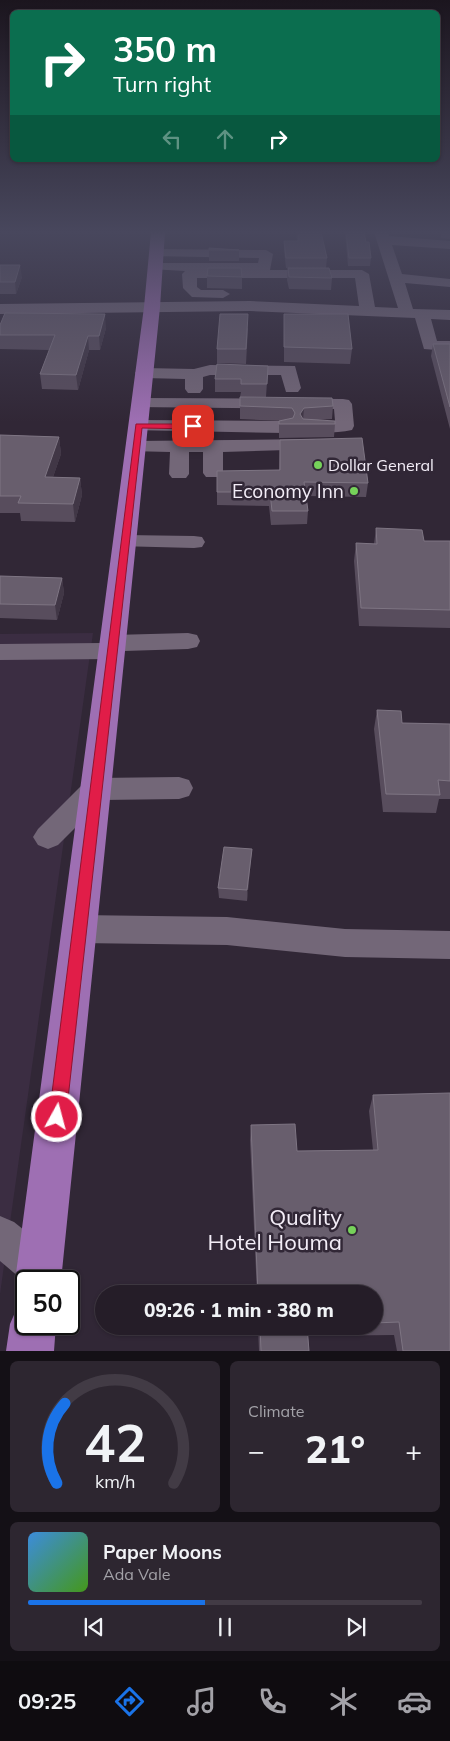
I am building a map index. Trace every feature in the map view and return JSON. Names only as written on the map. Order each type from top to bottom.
[{"type":"main road","points":[[40,1270],[153,295]]},
{"type":"main road","points":[[30,1351],[32,1335]]},
{"type":"street","points":[[365,295],[368,312]]},
{"type":"street","points":[[405,295],[426,330],[430,346],[450,346]]},
{"type":"street","points":[[0,309],[250,306],[450,315]]},
{"type":"street","points":[[426,330],[450,330]]},
{"type":"street","points":[[144,373],[194,374],[210,370],[250,373],[289,370],[292,388]]},
{"type":"street","points":[[194,374],[194,391]]},
{"type":"street","points":[[138,425],[343,404],[345,426],[310,426]]},
{"type":"street","points":[[138,425],[284,427]]},
{"type":"street","points":[[138,425],[180,446],[213,446],[260,455],[331,445]]},
{"type":"street","points":[[179,474],[180,446]]},
{"type":"street","points":[[213,446],[213,473]]},
{"type":"street","points":[[125,541],[194,542]]},
{"type":"street","points":[[0,652],[112,647],[188,641]]},
{"type":"street","points":[[48,837],[96,789],[179,788]]},
{"type":"street","points":[[79,929],[227,931],[345,943],[450,945]]},
{"type":"street","points":[[0,1236],[34,1270]]},
{"type":"shaded area","points":[[93,633],[0,1294],[0,634]]},
{"type":"building","points":[[5,313],[105,314],[99,336],[88,336],[76,375],[40,374],[55,335],[0,335],[0,325]]},
{"type":"building","points":[[220,314],[248,314],[246,349],[217,349]]},
{"type":"building","points":[[284,314],[348,314],[352,349],[284,347]]},
{"type":"building","points":[[433,344],[450,344],[450,407]]},
{"type":"building","points":[[217,364],[268,366],[267,384],[241,384],[241,379],[215,379]]},
{"type":"building","points":[[240,397],[332,398],[333,406],[304,408],[300,414],[303,419],[335,421],[335,424],[279,424],[279,421],[293,418],[295,413],[292,408],[240,406]]},
{"type":"building","points":[[0,435],[59,437],[45,477],[80,478],[73,504],[18,503],[21,496],[0,496]]},
{"type":"building","points":[[362,438],[368,483],[304,482],[308,511],[272,511],[270,492],[217,492],[217,471],[280,470],[280,440]]},
{"type":"building","points":[[376,528],[422,530],[424,541],[450,541],[450,610],[361,608],[356,543],[377,544]]},
{"type":"building","points":[[0,576],[62,578],[55,605],[0,604]]},
{"type":"building","points":[[377,710],[401,711],[402,723],[450,724],[450,781],[438,780],[440,795],[386,794]]},
{"type":"building","points":[[224,847],[252,849],[247,890],[218,888]]},
{"type":"building","name":"Quality Hotel Houma","points":[[450,1093],[450,1351],[403,1351],[399,1322],[383,1323],[383,1285],[258,1285],[251,1125],[295,1124],[297,1151],[378,1150],[373,1095]]},
{"type":"building","points":[[260,1335],[308,1335],[309,1351],[261,1351]]},
{"type":"place","name":"Dollar General","points":[[318,465]]},
{"type":"place","name":"Economy Inn","points":[[354,491]]},
{"type":"place","name":"Quality Hotel Houma","points":[[352,1230]]},
{"type":"route","points":[[57,1117],[138,426],[193,426]]}]
